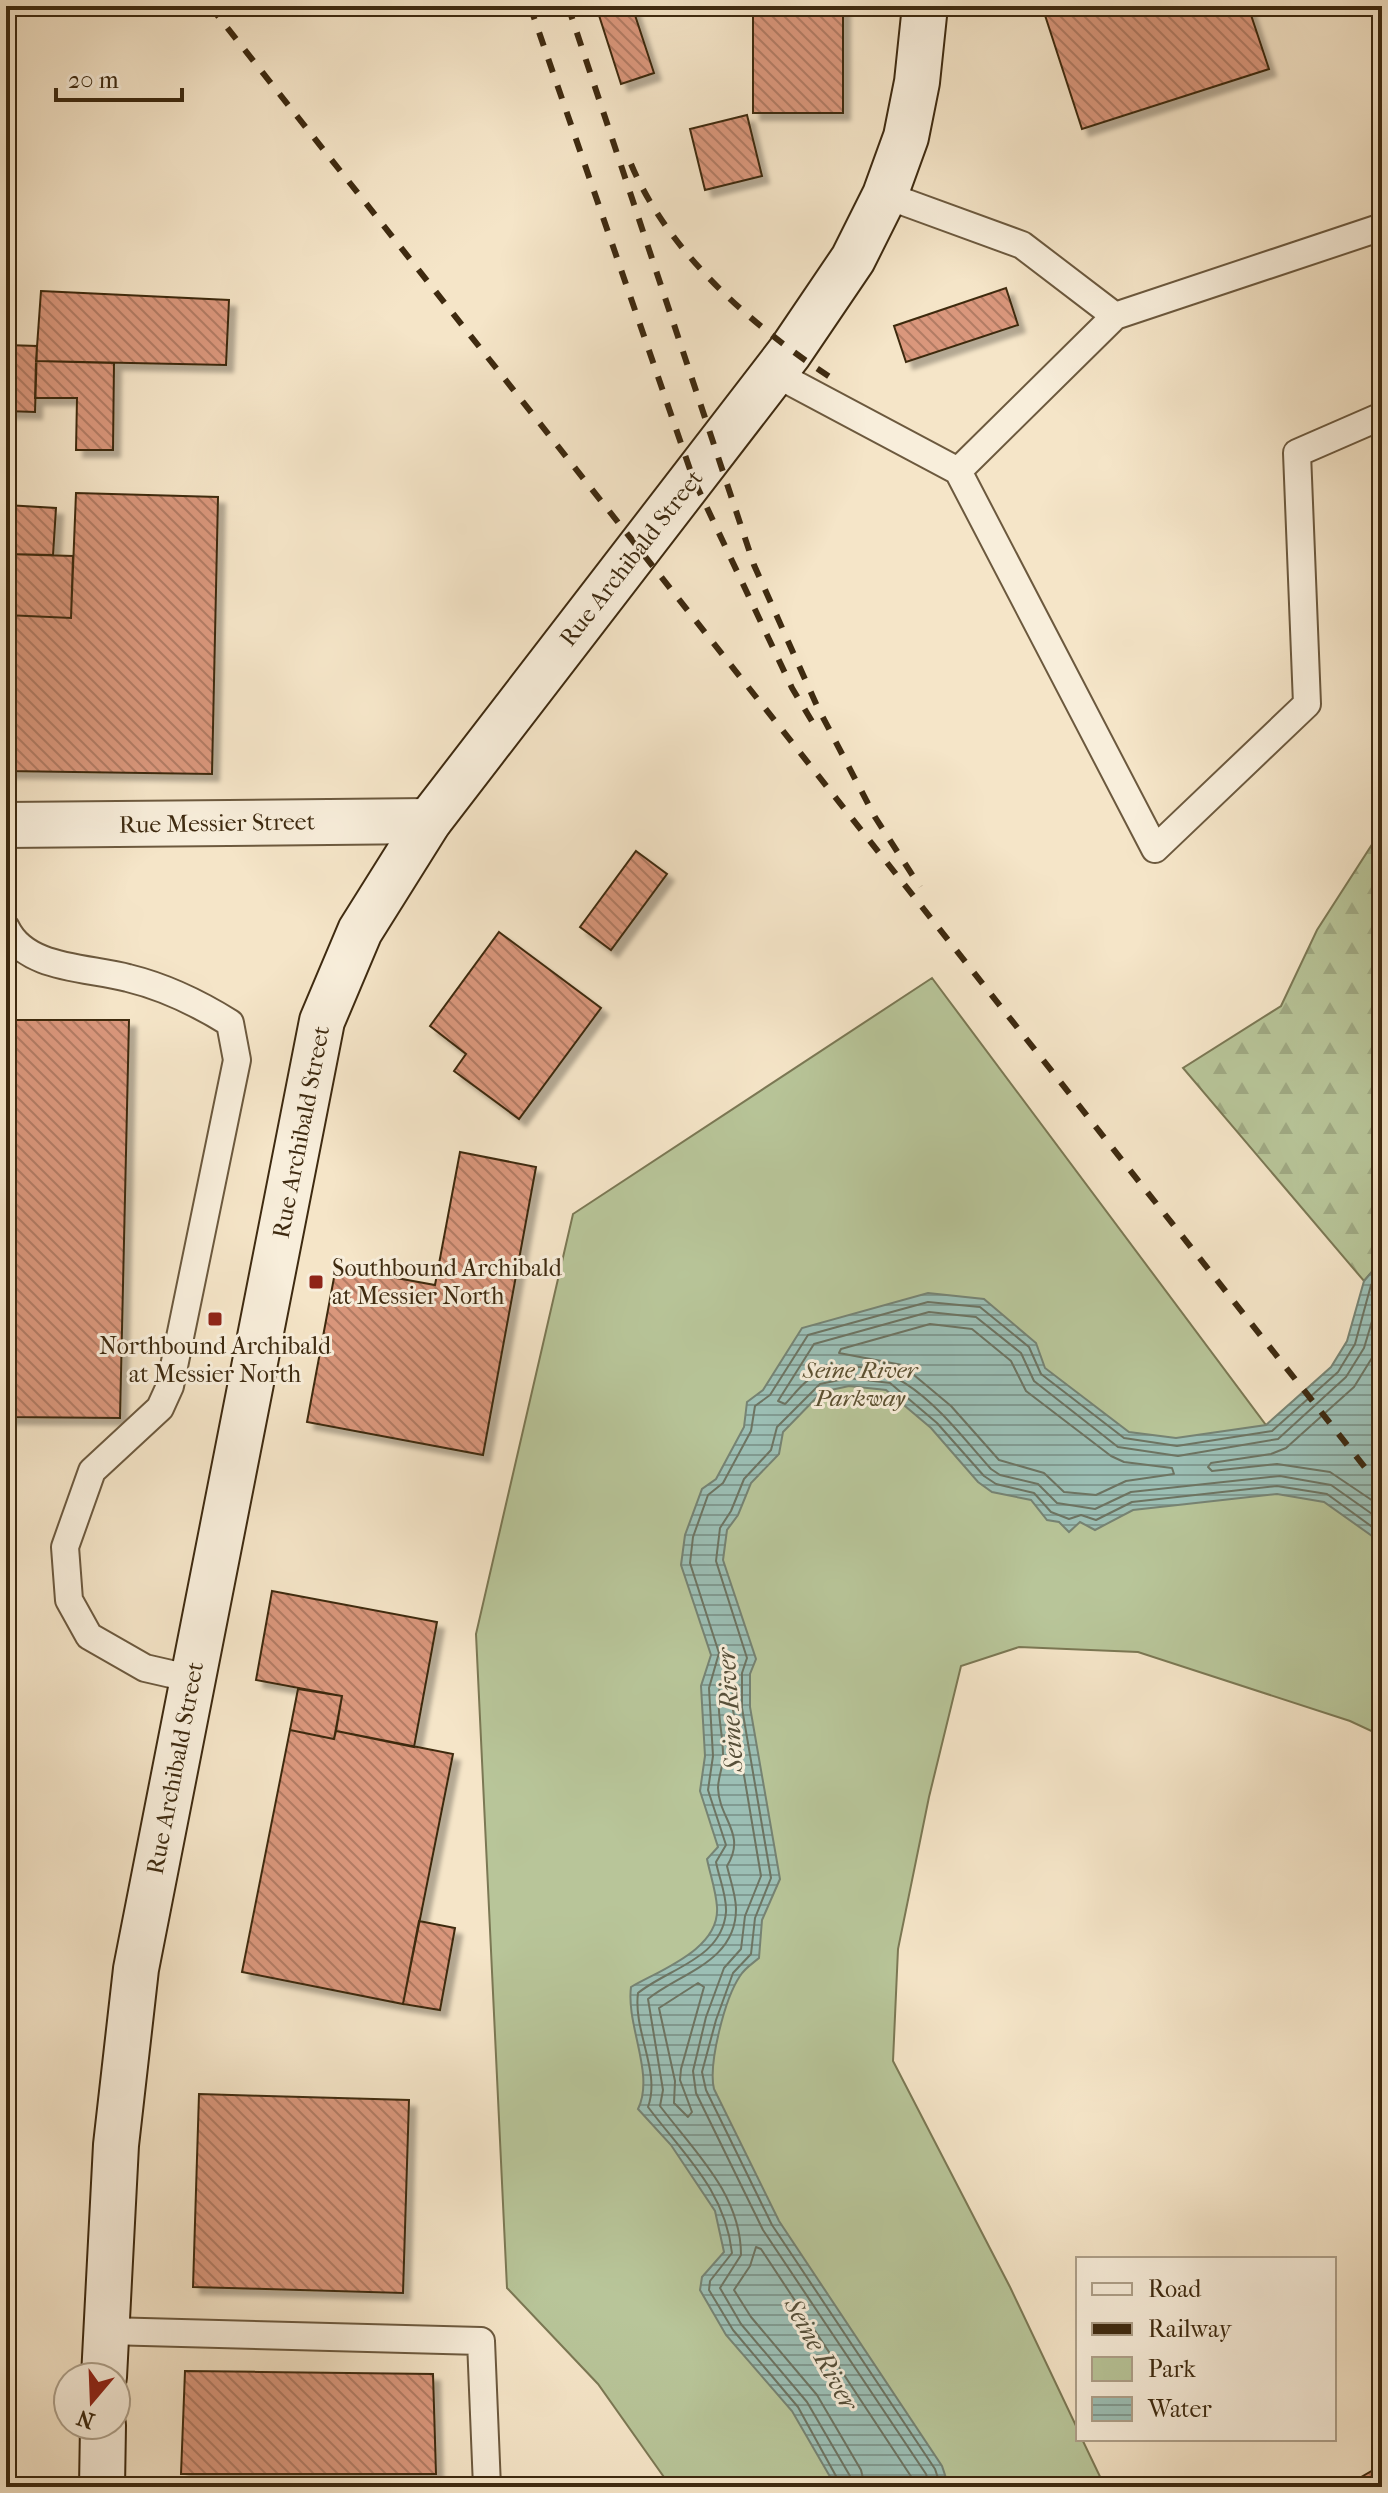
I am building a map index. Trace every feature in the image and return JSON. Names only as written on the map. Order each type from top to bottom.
[{"type":"main road","name":"Rue Archibald Street","points":[[105,2361],[116,2145],[136,1969],[322,1021],[360,931],[429,821],[774,373],[853,259],[885,195],[906,137],[917,82],[925,6]]},
{"type":"main road","name":"Rue Messier Street","points":[[6,825],[429,821]]},
{"type":"main road","points":[[102,2487],[103,2441]]},
{"type":"lane","points":[[885,195],[1022,245],[1115,316]]},
{"type":"lane","points":[[958,471],[1115,316],[1382,227]]},
{"type":"lane","points":[[774,373],[958,471],[1155,849],[1307,704],[1297,453],[1382,416]]},
{"type":"lane","points":[[6,928],[13,943],[53,963],[128,978],[192,1000],[230,1023],[237,1060],[170,1386],[160,1408],[92,1471],[65,1547],[69,1600],[89,1636],[145,1668],[193,1679]]},
{"type":"lane","points":[[107,2331],[481,2341],[487,2487]]},
{"type":"green space","points":[[1382,829],[1382,1260],[1364,1281],[1183,1068],[1281,1006],[1317,930]]},
{"type":"green space","name":"Seine River Parkway","points":[[932,978],[1266,1425],[1382,1540],[1382,1736],[1350,1721],[1138,1652],[1019,1647],[961,1666],[929,1797],[898,1949],[893,2061],[1010,2287],[1076,2426],[1076,2441],[1083,2441],[1105,2487],[671,2487],[598,2384],[507,2288],[476,1634],[573,1214]]},
{"type":"water","name":"Seine River","points":[[1382,1260],[1382,1543],[1324,1502],[1277,1494],[1133,1510],[1095,1530],[1080,1522],[1069,1532],[1059,1522],[1047,1520],[1031,1500],[992,1492],[978,1482],[931,1428],[886,1390],[849,1386],[822,1392],[783,1432],[779,1454],[751,1483],[738,1515],[727,1530],[723,1560],[756,1659],[750,1674],[750,1707],[780,1879],[762,1920],[759,1958],[740,1976],[724,2015],[713,2064],[714,2089],[779,2221],[942,2466],[949,2487],[836,2487],[792,2411],[726,2335],[700,2290],[702,2277],[724,2252],[715,2211],[671,2145],[638,2109],[643,2081],[632,2018],[631,1987],[699,1946],[715,1922],[717,1907],[707,1859],[718,1847],[700,1791],[705,1756],[701,1686],[711,1655],[681,1565],[685,1535],[702,1489],[716,1479],[744,1427],[747,1402],[763,1390],[802,1328],[928,1293],[984,1299],[1036,1343],[1045,1368],[1129,1432],[1176,1438],[1266,1425],[1331,1367],[1347,1341],[1364,1281]]},
{"type":"building","points":[[596,6],[632,6],[654,73],[621,84]]},
{"type":"building","points":[[753,6],[843,6],[843,113],[753,113]]},
{"type":"building","points":[[1042,6],[1248,6],[1269,69],[1082,129]]},
{"type":"building","points":[[747,115],[762,176],[705,190],[690,129]]},
{"type":"building","points":[[1006,288],[1018,325],[906,362],[894,326]]},
{"type":"building","points":[[41,291],[229,300],[226,365],[36,361]]},
{"type":"building","points":[[6,345],[37,346],[35,412],[6,411]]},
{"type":"building","points":[[36,361],[114,363],[113,450],[76,450],[77,398],[35,398]]},
{"type":"building","points":[[76,493],[218,497],[212,774],[6,771],[6,615],[71,618]]},
{"type":"building","points":[[6,505],[56,508],[53,555],[6,554]]},
{"type":"building","points":[[6,554],[73,556],[71,618],[6,615]]},
{"type":"building","points":[[636,851],[667,874],[611,950],[580,927]]},
{"type":"building","points":[[499,932],[601,1008],[519,1119],[454,1071],[466,1054],[430,1026]]},
{"type":"building","points":[[6,1020],[129,1020],[120,1418],[6,1417]]},
{"type":"building","points":[[460,1152],[536,1167],[483,1455],[307,1422],[336,1267],[435,1285]]},
{"type":"building","points":[[272,1591],[437,1622],[414,1747],[336,1731],[342,1696],[256,1680]]},
{"type":"building","points":[[298,1689],[342,1696],[334,1739],[290,1730]]},
{"type":"building","points":[[290,1730],[334,1739],[336,1731],[453,1754],[403,2004],[242,1972]]},
{"type":"building","points":[[419,1921],[455,1928],[440,2010],[403,2004]]},
{"type":"building","points":[[199,2094],[409,2100],[403,2293],[193,2287]]},
{"type":"building","points":[[185,2371],[433,2374],[436,2474],[181,2474]]},
{"type":"building","points":[[1382,2465],[1382,2487],[1344,2487]]},
{"type":"building","points":[[423,2481],[423,2487],[351,2487],[351,2482]]},
{"type":"railway","points":[[210,6],[1382,1489]]},
{"type":"railway","points":[[530,6],[693,478],[792,688],[819,733]]},
{"type":"railway","points":[[568,6],[754,565],[817,706],[875,817],[920,887]]},
{"type":"railway","points":[[631,164],[667,227],[715,284],[771,335],[830,377]]},
{"type":"place","name":"Southbound Archibald at Messier North","points":[[316,1282]]},
{"type":"place","name":"Northbound Archibald at Messier North","points":[[215,1319]]}]
